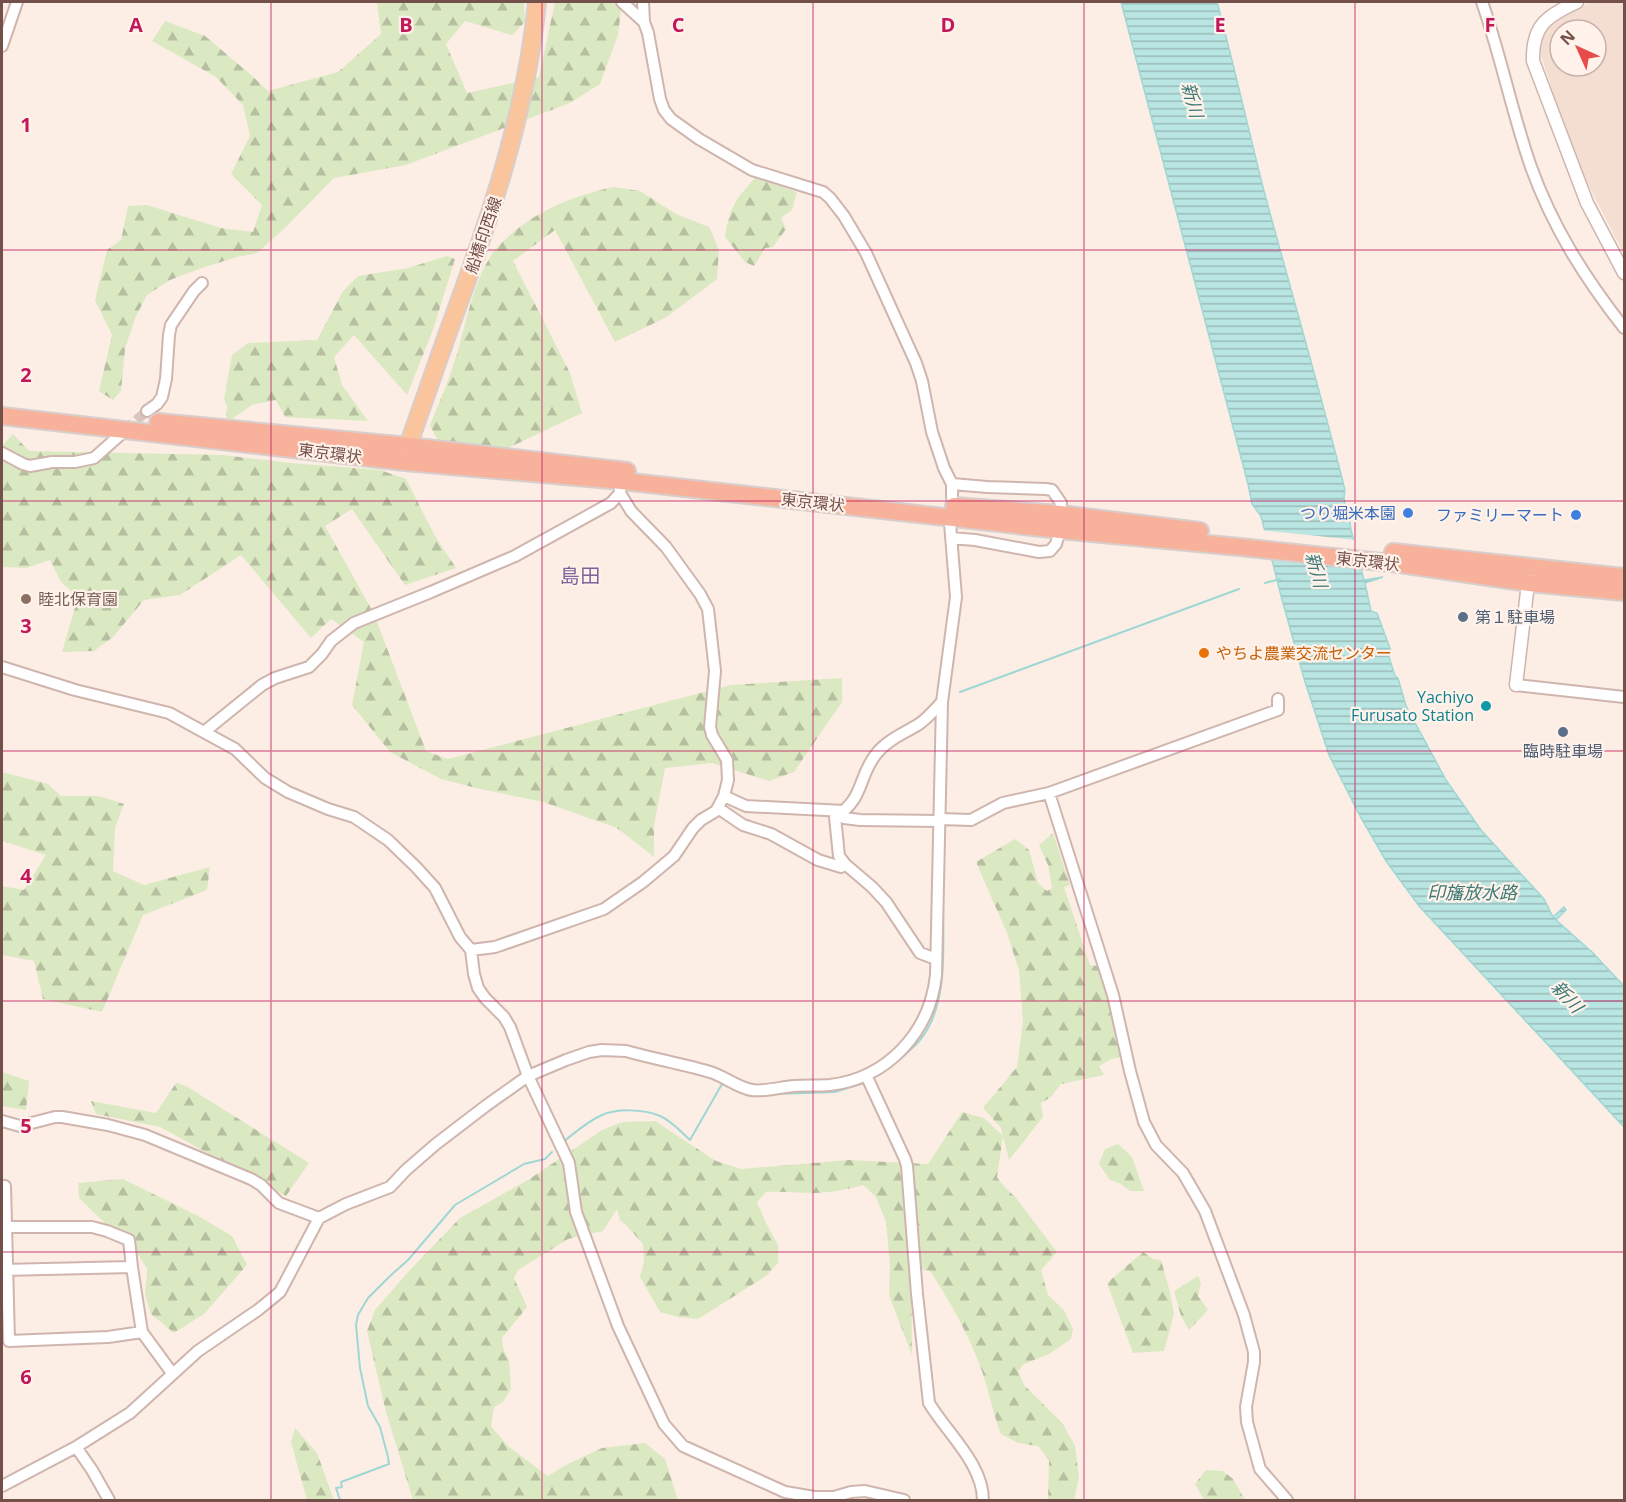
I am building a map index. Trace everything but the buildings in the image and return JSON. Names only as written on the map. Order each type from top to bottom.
[{"type":"highway","name":"東京環状","points":[[2,405],[406,454]]},
{"type":"highway","name":"東京環状","points":[[2,416],[406,454],[1239,541],[1529,575],[1624,592]]},
{"type":"highway","name":"東京環状","points":[[602,474],[620,487],[738,488]]},
{"type":"highway","name":"東京環状","points":[[1529,575],[1624,577]]},
{"type":"main road","name":"船橋印西線","points":[[406,454],[499,186],[521,103],[537,2]]},
{"type":"street","points":[[2,46],[17,2]]},
{"type":"street","points":[[622,2],[644,22]]},
{"type":"street","points":[[643,2],[644,22],[660,99],[671,119],[699,139],[752,170],[823,192],[844,216],[879,278],[916,363],[932,432],[952,484],[952,497]]},
{"type":"street","points":[[1482,2],[1529,160],[1542,193],[1578,265],[1624,328]]},
{"type":"street","points":[[1577,2],[1545,20],[1536,33],[1533,61],[1587,203],[1624,273]]},
{"type":"street","points":[[147,411],[162,397],[171,325],[202,283]]},
{"type":"street","points":[[2,453],[30,466],[52,462],[75,462],[94,458],[120,435]]},
{"type":"street","points":[[951,538],[1039,552],[1050,551],[1056,544],[1061,503],[1052,490],[952,484]]},
{"type":"street","points":[[204,732],[262,685],[275,678],[309,667],[331,641],[354,623],[515,556],[611,503],[620,487]]},
{"type":"street","points":[[471,950],[495,947],[604,909],[643,882],[674,856],[693,828],[716,811],[724,796],[728,780],[727,760],[712,735],[710,727],[716,672],[708,609],[700,594],[666,548],[631,511],[620,487]]},
{"type":"street","points":[[2,1486],[76,1447],[130,1413],[198,1351],[280,1292],[320,1218],[346,1204],[390,1187],[436,1144],[528,1076],[589,1052],[616,1050],[713,1073],[751,1090],[784,1086],[831,1085],[866,1075],[886,1064],[909,1042],[922,1025],[935,988],[942,702],[956,597],[950,523]]},
{"type":"street","points":[[1529,575],[1516,685],[1624,697]]},
{"type":"street","points":[[2,667],[75,690],[169,713],[235,749],[266,777],[288,792],[354,817],[387,840],[435,888],[460,938],[471,950],[478,988],[504,1017],[510,1028],[528,1076],[569,1163],[576,1212],[618,1326],[664,1424],[683,1446],[785,1492],[814,1497],[834,1497],[866,1491],[904,1500]]},
{"type":"street","points":[[842,813],[844,818],[860,820],[971,820],[1003,803],[1049,794],[1278,710],[1278,699]]},
{"type":"street","points":[[936,959],[920,953],[886,902],[872,886],[845,864],[837,847],[835,818],[854,802],[869,763],[877,752],[922,723],[942,702]]},
{"type":"street","points":[[1049,794],[1116,1003],[1130,1071],[1144,1122],[1156,1144],[1183,1173],[1205,1211],[1244,1315],[1254,1352],[1246,1407],[1251,1436],[1260,1469],[1287,1500]]},
{"type":"street","points":[[724,796],[746,806],[842,813]]},
{"type":"street","points":[[717,808],[743,825],[771,834],[818,861],[841,867],[845,864]]},
{"type":"street","points":[[866,1075],[905,1159],[929,1402],[974,1468],[980,1479],[983,1500]]},
{"type":"street","points":[[2,1121],[20,1125],[62,1117],[117,1127],[145,1135],[251,1179],[261,1185],[279,1203],[320,1218]]},
{"type":"street","points":[[2,1186],[5,1186],[4,1270],[9,1341],[108,1337],[142,1332]]},
{"type":"street","points":[[4,1227],[92,1227],[129,1240],[142,1332],[172,1373]]},
{"type":"street","points":[[4,1270],[132,1267]]},
{"type":"street","points":[[76,1447],[109,1500]]},
{"type":"shaded area","points":[[1592,2],[1624,2],[1624,254],[1574,157],[1548,78],[1608,78],[1608,18],[1561,18]]},
{"type":"shaded area","points":[[1548,28],[1548,77],[1539,49]]},
{"type":"green space","points":[[377,2],[524,2],[525,22],[512,35],[465,21],[446,44],[467,93],[539,77],[555,2],[622,2],[618,35],[600,84],[570,103],[406,165],[334,178],[257,253],[237,257],[170,280],[147,295],[135,318],[125,349],[121,391],[113,400],[99,391],[112,335],[95,300],[107,250],[121,240],[128,206],[147,205],[221,228],[253,232],[262,205],[231,174],[250,136],[243,105],[216,77],[152,41],[165,21],[205,36],[268,91],[338,72],[381,34]]},
{"type":"green space","points":[[755,178],[797,192],[792,210],[781,218],[786,229],[773,247],[765,248],[754,266],[745,262],[725,237],[734,205]]},
{"type":"green space","points":[[614,187],[640,191],[676,214],[709,227],[719,250],[717,279],[665,318],[615,342],[555,230],[513,261],[570,373],[582,413],[508,448],[438,441],[430,425],[453,366],[476,287],[487,261],[496,248],[519,227],[544,211],[585,194]]},
{"type":"green space","points":[[447,256],[455,259],[433,330],[407,395],[354,335],[334,357],[342,385],[368,421],[285,417],[276,400],[252,405],[232,419],[226,418],[227,407],[224,399],[232,355],[248,343],[317,340],[343,291],[358,276],[408,268]]},
{"type":"green space","points":[[13,434],[29,451],[223,455],[380,470],[406,479],[435,536],[456,568],[405,585],[352,509],[325,526],[374,614],[426,751],[448,759],[731,685],[842,678],[842,702],[794,772],[769,781],[712,763],[665,768],[654,825],[654,857],[617,828],[543,802],[441,779],[390,752],[352,705],[364,642],[331,619],[311,638],[241,555],[180,595],[144,600],[113,637],[94,651],[62,652],[78,597],[61,582],[50,560],[26,568],[2,567],[2,446]]},
{"type":"green space","points":[[2,772],[48,784],[61,796],[99,796],[124,804],[115,828],[113,871],[144,885],[210,867],[207,890],[143,915],[102,1012],[43,999],[34,961],[2,955],[2,886],[24,890],[46,855],[2,841]]},
{"type":"green space","points":[[1053,833],[1070,885],[1064,887],[1090,965],[1100,966],[1117,1023],[1123,1057],[1111,1059],[1099,1066],[1104,1075],[1061,1084],[1051,1097],[1041,1103],[1043,1117],[1009,1160],[1001,1128],[983,1108],[1017,1067],[1023,1022],[1019,970],[1007,933],[976,862],[1015,839],[1029,850],[1038,883],[1047,891],[1052,888],[1048,865],[1039,845]]},
{"type":"green space","points":[[2,1072],[29,1081],[26,1110],[2,1106]]},
{"type":"green space","points":[[176,1083],[186,1086],[309,1163],[286,1196],[160,1127],[96,1114],[91,1101],[156,1113]]},
{"type":"green space","points":[[962,1112],[984,1118],[1003,1136],[997,1177],[1057,1252],[1041,1270],[1048,1295],[1064,1310],[1073,1329],[1071,1339],[1049,1354],[1024,1364],[1018,1371],[1024,1385],[1063,1424],[1075,1446],[1079,1477],[1074,1500],[1048,1500],[1049,1460],[1038,1446],[1018,1443],[1001,1434],[982,1371],[959,1320],[930,1271],[911,1268],[912,1355],[889,1295],[890,1265],[886,1222],[876,1197],[863,1185],[821,1193],[766,1192],[757,1202],[778,1245],[778,1263],[766,1276],[698,1319],[660,1312],[640,1277],[644,1262],[643,1244],[620,1220],[617,1209],[603,1231],[568,1239],[518,1270],[514,1278],[527,1307],[502,1338],[503,1348],[509,1360],[511,1389],[503,1402],[494,1407],[491,1426],[509,1447],[548,1476],[602,1448],[645,1443],[665,1459],[678,1500],[413,1500],[386,1412],[367,1331],[375,1310],[460,1218],[528,1180],[602,1130],[623,1122],[655,1121],[716,1161],[741,1169],[849,1160],[928,1164]]},
{"type":"green space","points":[[1118,1144],[1132,1157],[1144,1191],[1130,1191],[1110,1180],[1099,1164],[1105,1149]]},
{"type":"green space","points":[[123,1179],[200,1217],[232,1236],[247,1265],[204,1314],[174,1333],[151,1314],[145,1295],[147,1269],[139,1256],[79,1198],[78,1183]]},
{"type":"green space","points":[[1143,1252],[1153,1259],[1161,1260],[1174,1314],[1164,1351],[1133,1353],[1107,1283]]},
{"type":"green space","points":[[1198,1276],[1201,1283],[1198,1296],[1208,1310],[1189,1330],[1181,1316],[1174,1291]]},
{"type":"green space","points":[[295,1428],[317,1453],[334,1500],[307,1500],[291,1442]]},
{"type":"green space","points":[[1206,1470],[1223,1471],[1233,1479],[1245,1500],[1204,1500],[1195,1484]]},
{"type":"water","name":"印旛放水路","points":[[1121,2],[1217,2],[1264,191],[1345,490],[1346,510],[1361,508],[1362,510],[1349,514],[1364,580],[1383,577],[1365,583],[1371,611],[1377,613],[1391,651],[1389,657],[1406,706],[1446,780],[1481,830],[1544,899],[1553,917],[1564,907],[1566,910],[1556,920],[1592,952],[1624,986],[1624,1127],[1419,906],[1386,861],[1329,755],[1305,682],[1261,516],[1252,504]]},
{"type":"pier","points":[[1261,530],[1356,540],[1364,568],[1268,558]]},
{"type":"waterway","points":[[1265,583],[1280,579]]},
{"type":"waterway","points":[[960,692],[1239,589]]},
{"type":"waterway","points":[[900,1059],[920,1040],[930,1025],[937,1007],[943,969],[943,892]]},
{"type":"waterway","points":[[775,1094],[835,1092],[864,1083]]},
{"type":"waterway","points":[[564,1141],[586,1124],[606,1113],[630,1110],[664,1118],[690,1140],[722,1084],[735,1089]]},
{"type":"waterway","points":[[743,1093],[749,1096],[754,1095]]},
{"type":"waterway","points":[[340,1500],[336,1488],[342,1487],[341,1482],[389,1464],[380,1427],[368,1406],[360,1368],[356,1325],[358,1315],[368,1298],[408,1260],[455,1205],[524,1164],[545,1159],[552,1152]]},
{"type":"tunnel","points":[[125,430],[147,411]]},
{"type":"place","name":"つり堀米本園","points":[[1408,513]]},
{"type":"place","name":"ファミリーマート","points":[[1576,515]]},
{"type":"place","name":"睦北保育園","points":[[26,599]]},
{"type":"place","name":"第１駐車場","points":[[1463,617]]},
{"type":"place","name":"やちよ農業交流センター","points":[[1204,653]]},
{"type":"place","name":"Yachiyo Furusato Station","points":[[1486,706]]},
{"type":"place","name":"臨時駐車場","points":[[1563,732]]},
{"type":"district","name":"島田","points":[[580,576]]},
{"type":"water label","name":"新川","points":[[1192,100]]},
{"type":"water label","name":"新川","points":[[1316,570]]},
{"type":"water label","name":"新川","points":[[1567,997]]}]
